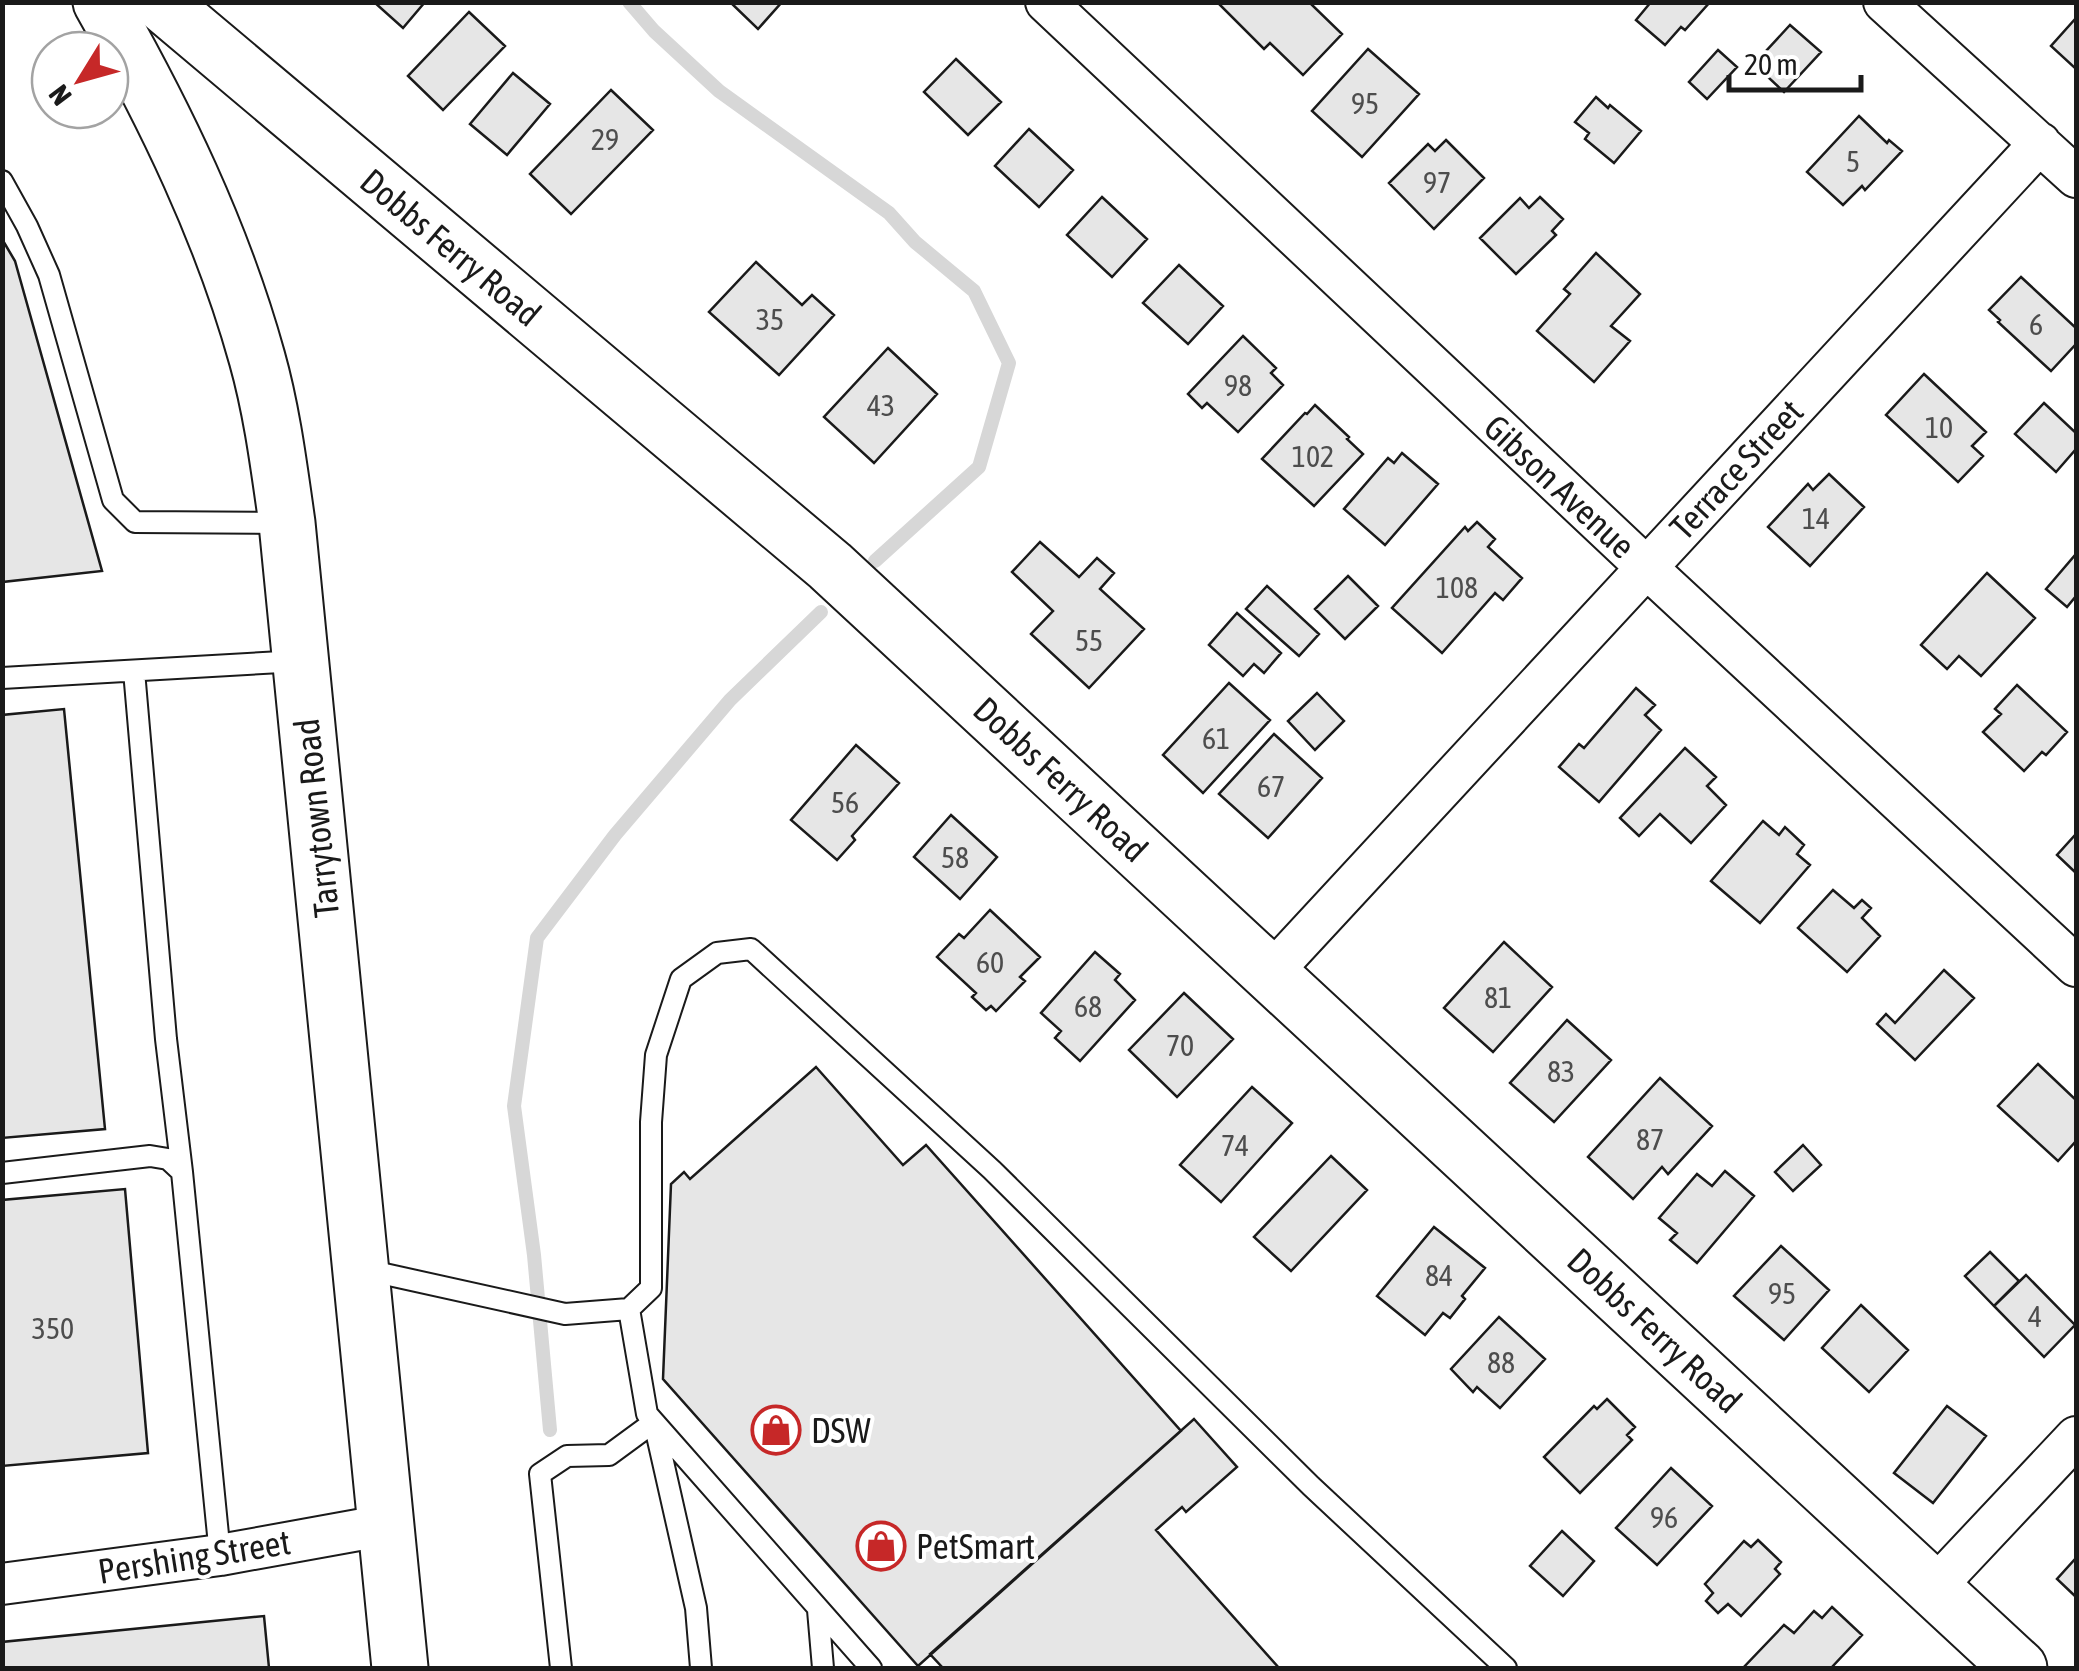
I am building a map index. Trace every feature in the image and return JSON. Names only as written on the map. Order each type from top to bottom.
[{"type":"main road","name":"Tarrytown Road","points":[[100,2],[175,141],[234,282],[258,361],[276,443],[400,1668]]},
{"type":"main road","name":"Dobbs Ferry Road","points":[[160,2],[830,566],[2015,1667]]},
{"type":"street","name":"Gibson Avenue","points":[[1046,2],[2076,966]]},
{"type":"street","points":[[1884,2],[2076,177]]},
{"type":"street","name":"Terrace Street","points":[[1271,973],[2040,143]]},
{"type":"street","points":[[1933,1588],[2076,1438]]},
{"type":"street","name":"Pershing Street","points":[[2,1584],[220,1555],[386,1526]]},
{"type":"lane","points":[[2,181],[49,275],[112,500],[134,522],[287,522]]},
{"type":"lane","points":[[2,678],[300,661]]},
{"type":"lane","points":[[134,670],[166,1039],[220,1555]]},
{"type":"lane","points":[[360,1268],[566,1314],[629,1309],[652,1288],[650,1122],[656,1054],[681,978],[717,952],[751,949],[992,1170],[1312,1486],[1506,1668]]},
{"type":"lane","points":[[2,1172],[150,1156],[168,1159],[182,1172]]},
{"type":"lane","points":[[629,1309],[647,1414],[871,1668]]},
{"type":"lane","points":[[562,1668],[540,1474],[566,1456],[609,1455],[654,1422]]},
{"type":"lane","points":[[654,1422],[696,1608],[701,1668]]},
{"type":"lane","points":[[818,1610],[824,1668]]},
{"type":"building","points":[[374,2],[425,2],[403,28]]},
{"type":"building","points":[[730,2],[782,2],[758,29]]},
{"type":"building","points":[[1221,2],[1309,2],[1342,34],[1303,75],[1270,43],[1264,49]]},
{"type":"building","points":[[1651,2],[1710,2],[1665,45],[1636,20]]},
{"type":"building","points":[[469,12],[505,46],[443,110],[408,76]]},
{"type":"building","points":[[2076,18],[2076,69],[2051,46]]},
{"type":"building","points":[[1790,25],[1821,52],[1784,92],[1754,64]]},
{"type":"building","points":[[1368,49],[1419,94],[1362,157],[1312,111]]},
{"type":"building","points":[[1718,50],[1737,67],[1707,99],[1689,82]]},
{"type":"building","points":[[956,59],[1001,102],[968,135],[924,92]]},
{"type":"building","points":[[513,73],[550,104],[507,155],[470,124]]},
{"type":"building","points":[[611,90],[653,130],[571,214],[530,174]]},
{"type":"building","points":[[1596,97],[1641,131],[1614,163],[1585,139],[1589,133],[1575,122]]},
{"type":"building","points":[[1859,116],[1887,143],[1889,140],[1902,151],[1865,190],[1862,186],[1843,205],[1807,172]]},
{"type":"building","points":[[1029,129],[1073,170],[1039,207],[995,166]]},
{"type":"building","points":[[1446,140],[1484,178],[1434,229],[1389,183],[1428,144],[1435,151]]},
{"type":"building","points":[[1102,197],[1147,239],[1112,277],[1067,235]]},
{"type":"building","points":[[1540,197],[1563,219],[1552,231],[1556,235],[1516,274],[1480,238],[1520,198],[1529,208]]},
{"type":"building","points":[[2,239],[15,261],[102,571],[2,582]]},
{"type":"building","points":[[1596,253],[1640,294],[1611,326],[1630,341],[1594,382],[1537,331],[1570,294],[1564,289]]},
{"type":"building","points":[[756,262],[802,305],[812,295],[834,315],[779,375],[709,312]]},
{"type":"building","points":[[1179,265],[1223,306],[1188,344],[1143,303]]},
{"type":"building","points":[[2021,277],[2076,328],[2076,344],[2051,371],[1989,310]]},
{"type":"building","points":[[1243,336],[1276,368],[1271,373],[1283,385],[1238,432],[1207,403],[1202,408],[1188,394]]},
{"type":"building","points":[[888,348],[937,394],[874,463],[824,417]]},
{"type":"building","points":[[1924,374],[1986,432],[1972,446],[1983,456],[1958,482],[1886,415]]},
{"type":"building","points":[[2044,403],[2076,433],[2076,449],[2056,472],[2015,434]]},
{"type":"building","points":[[1315,405],[1363,454],[1314,506],[1262,459]]},
{"type":"building","points":[[1402,453],[1438,484],[1385,545],[1344,509],[1388,458],[1394,463]]},
{"type":"building","points":[[1829,474],[1864,507],[1810,566],[1768,527],[1808,484],[1813,490]]},
{"type":"building","points":[[1477,522],[1495,539],[1488,547],[1522,578],[1503,600],[1495,593],[1442,653],[1392,608],[1465,527],[1468,531]]},
{"type":"building","points":[[1040,542],[1079,577],[1097,558],[1114,573],[1100,589],[1144,629],[1089,688],[1031,634],[1053,611],[1012,572]]},
{"type":"building","points":[[2076,554],[2076,596],[2067,607],[2046,589]]},
{"type":"building","points":[[1987,573],[2035,618],[1981,676],[1959,656],[1947,669],[1921,645]]},
{"type":"building","points":[[1348,576],[1378,606],[1345,639],[1315,609]]},
{"type":"building","points":[[1267,586],[1319,634],[1299,656],[1246,609]]},
{"type":"building","points":[[1237,613],[1281,653],[1264,673],[1254,664],[1243,676],[1209,645]]},
{"type":"building","points":[[1229,683],[1270,720],[1203,793],[1163,755]]},
{"type":"building","points":[[2017,685],[2067,732],[2024,771],[1983,732],[2001,714],[1995,709]]},
{"type":"building","points":[[1636,688],[1655,705],[1645,715],[1661,730],[1599,802],[1559,767],[1579,744],[1584,748]]},
{"type":"building","points":[[1317,693],[1344,721],[1315,750],[1288,721]]},
{"type":"building","points":[[64,709],[105,1129],[2,1138],[2,715]]},
{"type":"building","points":[[1274,734],[1322,778],[1268,838],[1219,794]]},
{"type":"building","points":[[856,745],[899,783],[852,836],[855,840],[837,860],[791,820]]},
{"type":"building","points":[[1685,748],[1716,777],[1707,786],[1726,805],[1691,843],[1660,814],[1639,836],[1620,818]]},
{"type":"building","points":[[951,815],[997,857],[960,899],[914,857]]},
{"type":"building","points":[[1763,821],[1779,835],[1785,827],[1804,845],[1797,854],[1810,865],[1760,923],[1711,881]]},
{"type":"building","points":[[2076,834],[2076,873],[2057,855]]},
{"type":"building","points":[[1833,890],[1854,908],[1862,900],[1871,908],[1862,918],[1880,936],[1847,972],[1798,928]]},
{"type":"building","points":[[990,910],[1040,957],[1020,977],[1025,981],[996,1011],[991,1006],[986,1010],[972,997],[976,993],[937,957],[959,934],[964,938]]},
{"type":"building","points":[[1504,942],[1552,987],[1493,1052],[1444,1008]]},
{"type":"building","points":[[1095,952],[1120,974],[1115,980],[1135,1000],[1080,1061],[1055,1038],[1061,1031],[1041,1013]]},
{"type":"building","points":[[1944,970],[1974,998],[1915,1060],[1877,1024],[1886,1014],[1895,1023]]},
{"type":"building","points":[[1184,993],[1233,1039],[1177,1097],[1129,1050]]},
{"type":"building","points":[[1567,1020],[1611,1060],[1554,1122],[1510,1083]]},
{"type":"building","points":[[2038,1064],[2076,1100],[2076,1141],[2058,1161],[1998,1106]]},
{"type":"building","points":[[816,1067],[903,1165],[926,1145],[1181,1431],[918,1666],[663,1379],[671,1184],[684,1172],[690,1179]]},
{"type":"building","points":[[1660,1078],[1712,1126],[1668,1174],[1662,1167],[1633,1199],[1588,1157]]},
{"type":"building","points":[[1252,1087],[1292,1123],[1221,1202],[1180,1165]]},
{"type":"building","points":[[1803,1145],[1821,1165],[1793,1191],[1775,1172]]},
{"type":"building","points":[[1331,1156],[1367,1190],[1291,1271],[1254,1237]]},
{"type":"building","points":[[1725,1171],[1754,1196],[1697,1263],[1670,1240],[1677,1233],[1659,1218],[1697,1174],[1712,1186]]},
{"type":"building","points":[[125,1189],[148,1453],[2,1466],[2,1200]]},
{"type":"building","points":[[1434,1227],[1485,1268],[1450,1318],[1443,1313],[1425,1335],[1377,1296]]},
{"type":"building","points":[[1781,1246],[1829,1290],[1784,1340],[1734,1296]]},
{"type":"building","points":[[1990,1252],[2019,1281],[1994,1306],[1965,1276]]},
{"type":"building","points":[[2026,1275],[2075,1325],[2044,1357],[1994,1306]]},
{"type":"building","points":[[1861,1305],[1908,1350],[1869,1392],[1822,1348]]},
{"type":"building","points":[[1499,1317],[1545,1359],[1500,1408],[1477,1387],[1473,1392],[1451,1369]]},
{"type":"building","points":[[1607,1399],[1635,1427],[1627,1435],[1632,1440],[1580,1493],[1544,1457],[1594,1406],[1597,1409]]},
{"type":"building","points":[[1947,1406],[1986,1436],[1933,1503],[1894,1473]]},
{"type":"building","points":[[1194,1419],[1237,1467],[1186,1512],[1182,1507],[1156,1530],[1279,1668],[943,1668],[930,1654]]},
{"type":"building","points":[[1671,1468],[1712,1506],[1657,1565],[1616,1528]]},
{"type":"building","points":[[1562,1531],[1594,1561],[1563,1596],[1530,1566]]},
{"type":"building","points":[[1758,1540],[1781,1562],[1775,1569],[1780,1574],[1741,1616],[1728,1604],[1718,1613],[1706,1601],[1713,1593],[1705,1584],[1744,1541],[1751,1547]]},
{"type":"building","points":[[2076,1558],[2076,1597],[2057,1579]]},
{"type":"building","points":[[1832,1607],[1862,1635],[1831,1668],[1743,1668],[1784,1625],[1794,1633],[1814,1611],[1822,1618]]},
{"type":"building","points":[[264,1616],[269,1668],[2,1668],[2,1642]]},
{"type":"waterway","points":[[629,2],[654,31],[719,91],[889,213],[915,242],[974,291],[1009,363],[979,467],[875,561]]},
{"type":"waterway","points":[[550,1430],[534,1255],[514,1106],[537,938],[615,835],[730,700],[821,612]]},
{"type":"place","name":"DSW","points":[[776,1430]]},
{"type":"place","name":"PetSmart","points":[[881,1546]]}]
